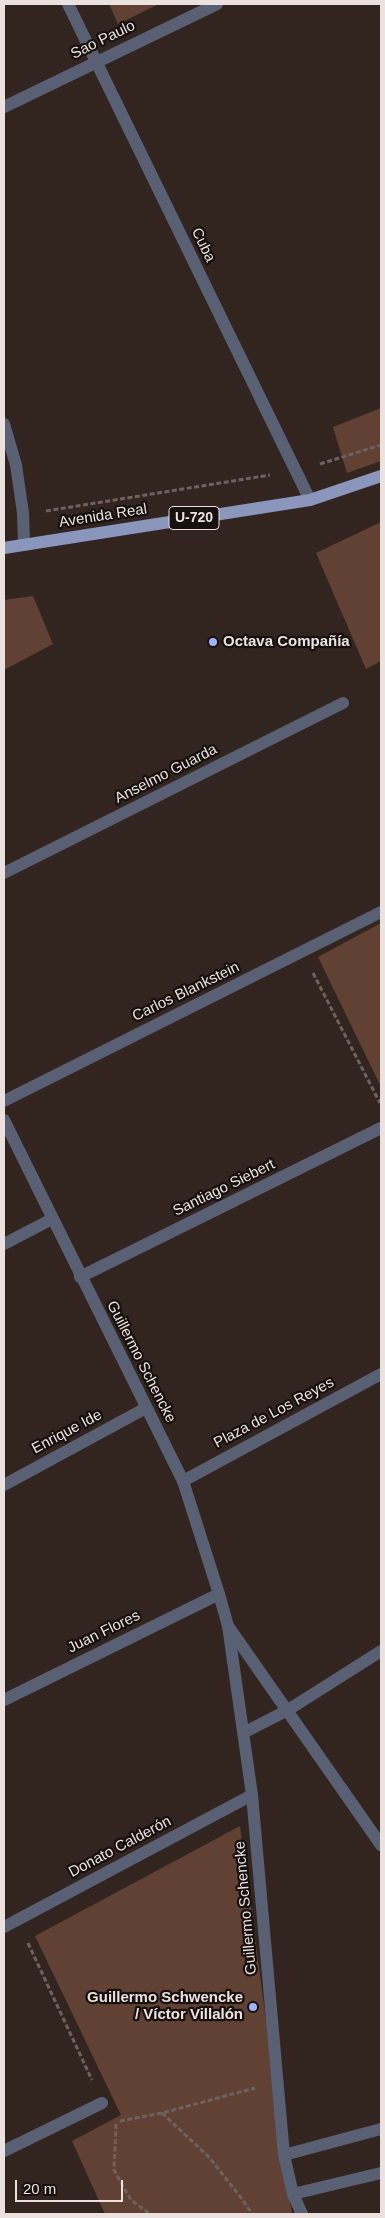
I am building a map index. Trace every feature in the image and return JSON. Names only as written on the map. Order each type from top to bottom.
[{"type":"main road","name":"Avenida Real","points":[[4,548],[310,500],[381,476]]},
{"type":"street","name":"Cuba","points":[[68,4],[310,500]]},
{"type":"street","name":"Sao Paulo","points":[[4,107],[218,4]]},
{"type":"street","points":[[4,424],[16,464],[23,513],[24,544]]},
{"type":"street","name":"Anselmo Guarda","points":[[4,873],[343,703]]},
{"type":"street","name":"Carlos Blankstein","points":[[4,1101],[381,912]]},
{"type":"street","name":"Guillermo Schencke","points":[[4,1120],[80,1277],[183,1481],[228,1626],[245,1732],[252,1795],[284,2155],[293,2194],[302,2214]]},
{"type":"street","name":"Santiago Siebert","points":[[80,1277],[381,1128]]},
{"type":"street","points":[[4,1244],[52,1219]]},
{"type":"street","name":"Plaza de Los Reyes","points":[[183,1481],[381,1374]]},
{"type":"street","name":"Enrique Ide","points":[[4,1485],[146,1408]]},
{"type":"street","name":"Juan Flores","points":[[4,1700],[219,1594]]},
{"type":"street","name":"Guillermo Schencke","points":[[228,1626],[381,1845]]},
{"type":"street","points":[[245,1732],[288,1710],[381,1651]]},
{"type":"street","name":"Donato Calderón","points":[[4,1927],[252,1795]]},
{"type":"street","points":[[4,2151],[102,2103]]},
{"type":"street","points":[[284,2155],[381,2129]]},
{"type":"street","points":[[293,2194],[381,2173]]},
{"type":"path","points":[[331,462],[381,445]]},
{"type":"path","points":[[47,511],[270,475]]},
{"type":"path","points":[[302,952],[381,1105]]},
{"type":"path","points":[[18,1920],[102,2103]]},
{"type":"path","points":[[150,2214],[131,2200],[114,2170],[116,2121],[162,2113],[278,2082]]},
{"type":"path","points":[[162,2113],[208,2157],[252,2214]]},
{"type":"shaded area","points":[[109,4],[159,4],[118,24]]},
{"type":"shaded area","points":[[381,408],[381,461],[347,473],[333,427]]},
{"type":"shaded area","points":[[381,522],[381,661],[366,669],[316,553]]},
{"type":"shaded area","points":[[33,596],[53,644],[4,670],[4,600]]},
{"type":"shaded area","points":[[381,923],[381,1087],[318,957]]},
{"type":"shaded area","points":[[240,1826],[292,2214],[105,2214],[72,2141],[121,2115],[35,1936]]},
{"type":"place","name":"Octava Compañía","points":[[213,642]]},
{"type":"place","name":"Guillermo Schwencke / Víctor Villalón","points":[[253,2007]]}]
